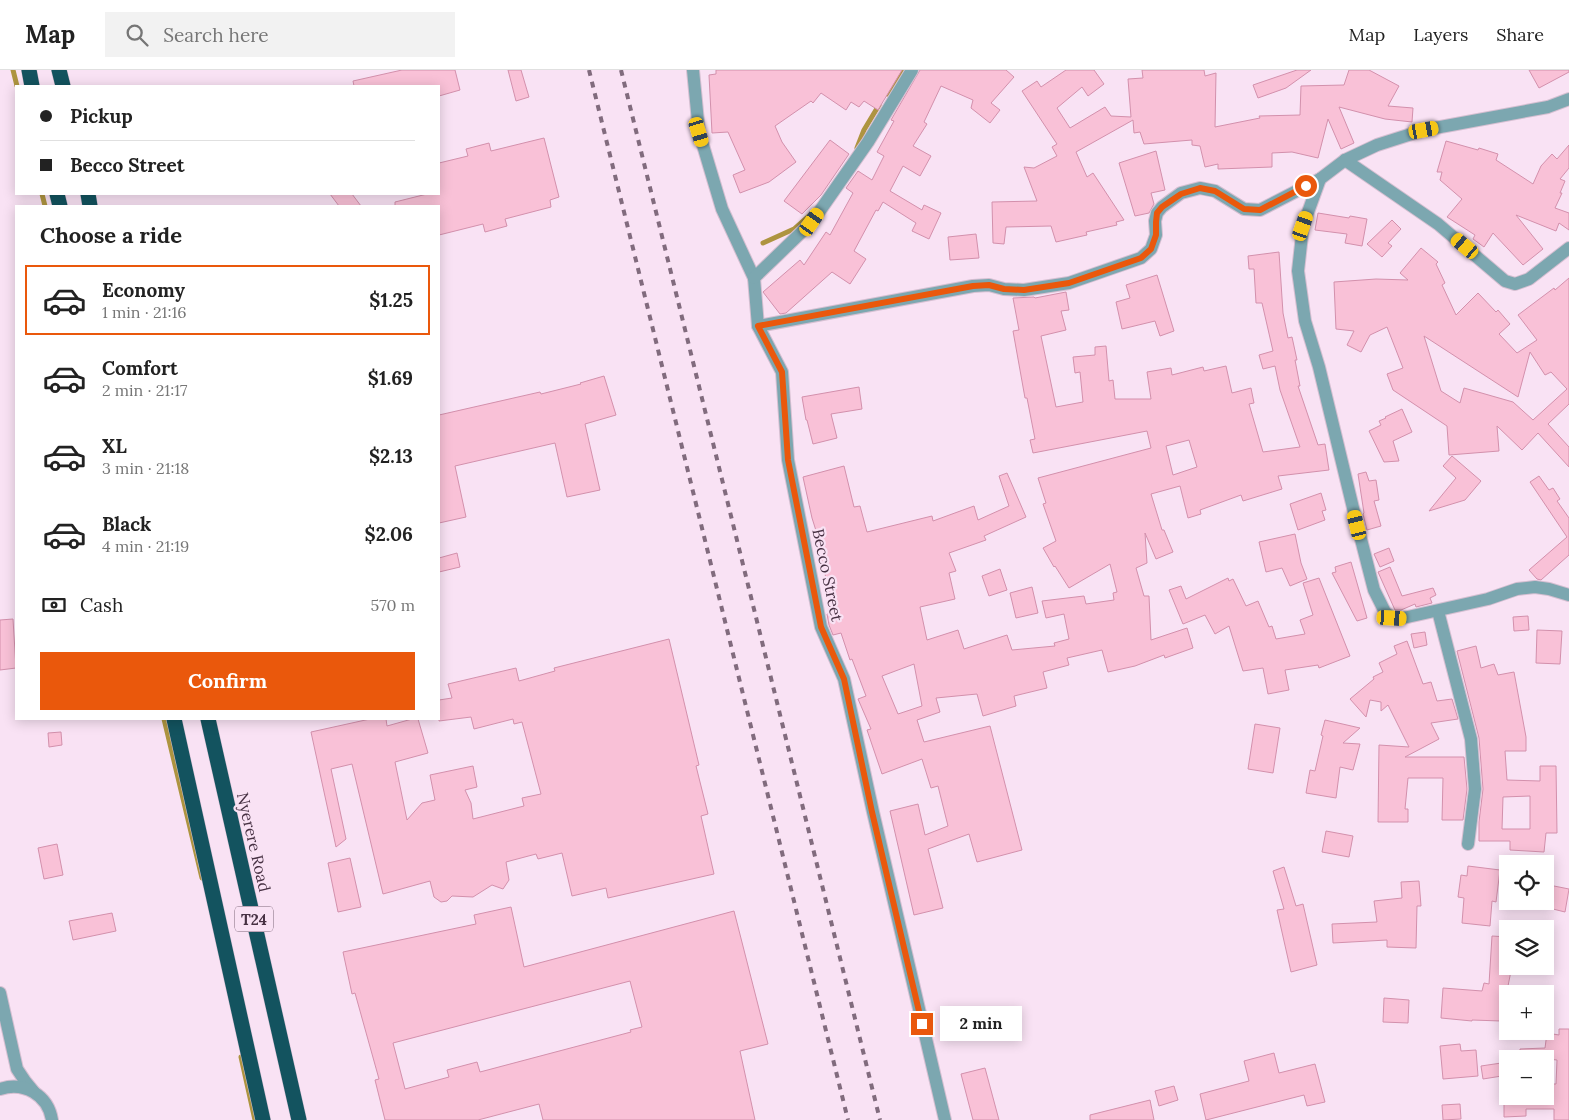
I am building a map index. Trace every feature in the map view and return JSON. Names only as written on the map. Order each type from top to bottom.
[{"type":"highway","points":[[29,70],[32,85]]},
{"type":"highway","points":[[59,70],[63,85]]},
{"type":"highway","name":"T24","points":[[174,720],[263,1120]]},
{"type":"highway","name":"Nyerere Road","points":[[208,720],[298,1120]]},
{"type":"street","name":"Becco Street","points":[[693,70],[699,132],[722,209],[754,278],[758,326],[782,372],[788,460],[821,627],[844,679],[872,812],[945,1120]]},
{"type":"street","points":[[754,278],[812,222],[868,142],[912,70]]},
{"type":"street","points":[[758,326],[973,286],[989,285],[1004,289],[1024,290],[1069,283],[1141,258],[1151,249],[1156,235],[1157,213],[1162,207],[1181,194],[1200,188],[1215,191],[1244,209],[1260,210],[1320,179],[1345,160],[1377,146],[1424,130],[1548,107],[1569,99]]},
{"type":"street","points":[[1345,160],[1438,224],[1505,281],[1515,284],[1529,279],[1569,248]]},
{"type":"street","points":[[1320,179],[1303,226],[1298,271],[1305,321],[1319,367],[1374,590],[1385,612],[1392,618],[1403,618],[1488,599],[1518,589],[1535,587],[1569,595]]},
{"type":"street","points":[[1438,611],[1471,739],[1476,789],[1468,844]]},
{"type":"street","points":[[0,993],[17,1069],[25,1082],[44,1100],[49,1108],[52,1120]]},
{"type":"street","points":[[0,1089],[16,1086],[34,1092]]},
{"type":"building","points":[[402,70],[455,70],[460,90],[440,96],[440,85],[354,85],[353,81]]},
{"type":"building","points":[[508,70],[521,70],[529,97],[516,101]]},
{"type":"building","points":[[716,70],[902,70],[878,110],[864,101],[859,107],[851,102],[846,110],[821,93],[813,103],[811,101],[775,126],[782,142],[796,162],[769,182],[740,193],[733,175],[745,170],[728,132],[712,133],[709,75],[716,74]]},
{"type":"building","points":[[920,70],[1006,70],[1014,77],[991,103],[1000,110],[990,123],[971,108],[973,100],[941,86],[924,122],[927,124],[913,146],[931,156],[920,176],[903,166],[890,191],[922,210],[924,205],[941,213],[929,239],[912,231],[916,223],[883,202],[878,211],[876,210],[854,251],[866,259],[850,284],[832,272],[786,313],[780,314],[763,292],[800,260],[804,265],[826,232],[830,235],[853,193],[846,188],[858,171],[872,180],[884,156],[877,152],[894,121],[891,120]]},
{"type":"building","points":[[1066,70],[1094,70],[1104,84],[1088,96],[1082,87],[1057,108],[1070,128],[1105,107],[1111,116],[1131,117],[1128,79],[1143,78],[1142,70],[1204,70],[1205,76],[1216,73],[1215,127],[1260,118],[1259,116],[1300,115],[1301,86],[1344,85],[1349,70],[1369,70],[1399,86],[1388,106],[1413,108],[1412,122],[1385,119],[1339,107],[1354,143],[1341,149],[1328,119],[1318,158],[1292,152],[1272,153],[1272,167],[1218,169],[1218,164],[1205,167],[1200,146],[1192,145],[1192,140],[1144,144],[1140,132],[1134,133],[1133,120],[1076,152],[1087,177],[1093,173],[1124,220],[1116,222],[1117,225],[1086,232],[1087,235],[1056,242],[1051,226],[1006,227],[1004,244],[993,243],[992,202],[1037,201],[1024,167],[1034,168],[1057,156],[1052,147],[1057,144],[1022,91],[1037,81],[1041,87]]},
{"type":"building","points":[[1297,70],[1311,70],[1286,88],[1258,98],[1253,85]]},
{"type":"building","points":[[1529,70],[1569,70],[1569,72],[1539,88]]},
{"type":"building","points":[[544,138],[559,197],[550,200],[551,207],[505,219],[507,226],[485,232],[483,224],[440,235],[440,205],[395,205],[395,202],[423,195],[440,195],[440,163],[468,156],[466,149],[489,143],[491,151]]},
{"type":"building","points":[[830,140],[849,154],[821,195],[802,214],[784,201]]},
{"type":"building","points":[[1446,141],[1498,154],[1496,160],[1533,184],[1541,166],[1552,154],[1557,159],[1569,145],[1569,168],[1560,179],[1565,181],[1555,208],[1569,213],[1569,230],[1559,223],[1556,231],[1516,215],[1543,249],[1523,265],[1493,233],[1484,247],[1473,239],[1475,235],[1447,217],[1462,199],[1440,180],[1442,172],[1437,172]]},
{"type":"building","points":[[1156,151],[1165,190],[1151,193],[1154,204],[1149,213],[1135,216],[1119,163]]},
{"type":"building","points":[[331,195],[353,195],[360,205],[338,205]]},
{"type":"building","points":[[1318,213],[1367,219],[1362,246],[1345,243],[1347,234],[1315,230]]},
{"type":"building","points":[[1392,220],[1401,229],[1388,243],[1392,246],[1382,257],[1367,244]]},
{"type":"building","points":[[976,234],[979,258],[950,260],[948,237]]},
{"type":"building","points":[[1421,248],[1438,262],[1436,264],[1445,283],[1442,285],[1456,315],[1478,293],[1496,312],[1498,310],[1510,324],[1499,334],[1517,353],[1537,340],[1518,315],[1569,278],[1569,404],[1548,424],[1569,447],[1569,467],[1538,433],[1522,450],[1497,426],[1499,451],[1449,455],[1447,426],[1393,390],[1387,374],[1403,368],[1387,327],[1370,335],[1361,352],[1347,345],[1354,331],[1336,329],[1334,282],[1376,279],[1408,280],[1400,273]],"holes":[[[1424,336],[1518,397],[1530,352],[1545,375],[1551,372],[1567,389],[1533,420],[1513,402],[1464,388],[1460,403],[1441,391]]]},
{"type":"building","points":[[1279,252],[1283,313],[1288,338],[1292,337],[1297,360],[1295,360],[1300,386],[1298,386],[1318,445],[1325,444],[1329,470],[1278,476],[1282,489],[1243,501],[1241,495],[1200,510],[1201,514],[1188,518],[1180,486],[1151,494],[1162,530],[1164,530],[1173,552],[1156,559],[1145,533],[1147,563],[1136,568],[1144,596],[1149,596],[1151,640],[1187,628],[1193,648],[1165,658],[1164,655],[1135,666],[1108,672],[1102,650],[1067,658],[1069,665],[1043,672],[1047,688],[1014,696],[1016,706],[983,716],[977,694],[936,698],[940,712],[917,720],[924,742],[990,726],[1022,850],[977,862],[969,834],[928,849],[943,908],[914,915],[890,811],[918,804],[925,835],[948,826],[938,786],[931,788],[922,759],[882,774],[867,730],[871,729],[858,699],[866,696],[852,659],[850,660],[841,633],[833,635],[829,625],[827,614],[831,612],[829,605],[832,604],[821,557],[824,556],[812,518],[803,477],[844,466],[854,507],[860,506],[867,532],[932,516],[933,521],[974,506],[978,520],[1009,506],[999,476],[1007,473],[1026,517],[984,536],[986,540],[949,553],[956,571],[949,573],[955,599],[920,607],[927,640],[958,630],[964,649],[1007,635],[1012,650],[1055,646],[1054,643],[1069,639],[1064,614],[1046,618],[1042,601],[1084,596],[1086,604],[1114,600],[1113,593],[1117,592],[1110,564],[1069,588],[1054,567],[1043,548],[1056,541],[1043,504],[1046,503],[1038,478],[1151,448],[1147,431],[1033,453],[1030,440],[1035,439],[1027,398],[1025,398],[1013,331],[1019,330],[1013,298],[1035,298],[1066,292],[1069,310],[1061,311],[1066,330],[1041,336],[1056,407],[1083,402],[1080,372],[1075,373],[1073,357],[1095,355],[1095,347],[1106,346],[1109,381],[1113,380],[1115,399],[1151,399],[1147,372],[1171,368],[1172,375],[1203,367],[1204,371],[1226,366],[1232,393],[1251,388],[1254,403],[1249,404],[1263,452],[1300,447],[1280,390],[1275,366],[1263,369],[1259,355],[1273,351],[1262,303],[1256,303],[1254,269],[1249,269],[1248,256]],"holes":[[[1189,440],[1197,467],[1173,475],[1166,446]],[[914,664],[922,706],[898,714],[882,676]]]},
{"type":"building","points":[[1157,275],[1174,331],[1160,336],[1155,321],[1122,329],[1116,302],[1130,298],[1126,285]]},
{"type":"building","points":[[604,376],[616,415],[585,424],[600,490],[567,497],[555,443],[455,466],[466,517],[440,523],[440,415],[540,392],[541,394]]},
{"type":"building","points":[[859,387],[862,409],[831,414],[837,438],[813,444],[802,397]]},
{"type":"building","points":[[1402,409],[1412,432],[1393,441],[1399,461],[1384,462],[1369,431],[1381,425],[1379,421],[1385,417]]},
{"type":"building","points":[[1452,456],[1481,481],[1465,500],[1429,511],[1456,478],[1443,466]]},
{"type":"building","points":[[1366,472],[1369,481],[1376,480],[1379,500],[1374,501],[1381,526],[1367,530],[1358,474]]},
{"type":"building","points":[[1539,476],[1549,490],[1553,488],[1560,499],[1557,501],[1569,518],[1569,555],[1541,580],[1537,579],[1529,570],[1567,537],[1530,482]]},
{"type":"building","points":[[1321,493],[1326,510],[1322,511],[1325,520],[1298,530],[1290,504]]},
{"type":"building","points":[[1295,534],[1301,563],[1307,579],[1290,586],[1282,568],[1266,572],[1259,542]]},
{"type":"building","points":[[1389,548],[1394,561],[1380,567],[1374,554]]},
{"type":"building","points":[[457,553],[460,567],[440,572],[440,558]]},
{"type":"building","points":[[1351,562],[1367,618],[1357,621],[1332,573],[1336,572],[1335,567]]},
{"type":"building","points":[[1390,567],[1402,596],[1433,588],[1436,595],[1430,598],[1432,603],[1416,607],[1415,604],[1401,610],[1395,610],[1378,572]]},
{"type":"building","points":[[1000,569],[1007,590],[989,596],[982,576]]},
{"type":"building","points":[[1228,578],[1229,581],[1233,579],[1246,606],[1258,601],[1269,627],[1272,626],[1276,639],[1305,634],[1300,620],[1313,615],[1303,583],[1319,578],[1350,656],[1319,668],[1318,665],[1285,670],[1289,690],[1268,694],[1263,668],[1243,671],[1229,626],[1215,634],[1205,615],[1183,624],[1169,590],[1181,586],[1186,599]]},
{"type":"building","points":[[1032,587],[1038,613],[1016,618],[1010,593]]},
{"type":"building","points":[[1528,616],[1529,630],[1514,631],[1513,617]]},
{"type":"building","points":[[13,619],[15,668],[0,670],[0,620]]},
{"type":"building","points":[[1537,630],[1562,631],[1560,664],[1536,663]]},
{"type":"building","points":[[1425,632],[1427,645],[1414,648],[1411,634]]},
{"type":"building","points":[[669,639],[699,765],[696,766],[708,814],[701,816],[714,874],[608,898],[606,888],[572,896],[562,853],[538,859],[536,854],[506,862],[509,880],[503,889],[492,885],[473,897],[452,896],[447,901],[441,902],[434,897],[430,881],[383,894],[352,764],[331,769],[346,839],[336,847],[311,732],[365,720],[386,720],[387,726],[408,720],[418,720],[428,753],[395,762],[407,820],[422,803],[435,800],[430,775],[473,766],[477,787],[465,790],[471,803],[473,819],[524,806],[522,798],[541,794],[522,722],[514,724],[513,719],[474,729],[471,717],[439,721],[440,700],[452,698],[448,684],[516,668],[519,681],[555,671],[554,668]]},
{"type":"building","points":[[1407,641],[1423,684],[1431,682],[1437,701],[1452,699],[1458,719],[1431,723],[1439,739],[1405,757],[1464,757],[1467,789],[1463,820],[1442,820],[1443,778],[1408,778],[1405,809],[1408,809],[1408,822],[1378,822],[1379,745],[1409,747],[1388,705],[1381,711],[1381,702],[1370,700],[1366,717],[1350,699],[1374,679],[1373,677],[1383,672],[1379,663],[1397,654],[1394,646]]},
{"type":"building","points":[[1476,646],[1481,668],[1494,664],[1498,675],[1514,672],[1526,737],[1526,751],[1505,751],[1507,780],[1540,781],[1540,766],[1556,766],[1557,833],[1546,833],[1544,852],[1510,850],[1510,841],[1479,841],[1483,789],[1479,738],[1457,651]],"holes":[[[1530,796],[1530,829],[1502,829],[1503,797]]]},
{"type":"building","points":[[1325,720],[1360,728],[1343,743],[1360,744],[1353,770],[1340,767],[1336,798],[1306,793],[1310,770],[1315,771]]},
{"type":"building","points":[[1255,724],[1280,728],[1273,773],[1248,769]]},
{"type":"building","points":[[61,732],[62,745],[49,747],[48,733]]},
{"type":"building","points":[[1326,831],[1353,836],[1349,857],[1322,852]]},
{"type":"building","points":[[57,844],[63,875],[44,879],[38,848]]},
{"type":"building","points":[[350,858],[361,907],[338,912],[328,863]]},
{"type":"building","points":[[1468,866],[1499,870],[1496,902],[1492,901],[1490,926],[1462,923],[1464,898],[1458,897],[1461,875],[1467,876]]},
{"type":"building","points":[[1284,867],[1296,906],[1303,904],[1317,965],[1291,972],[1277,910],[1284,909],[1273,871]]},
{"type":"building","points":[[1419,881],[1421,906],[1417,906],[1416,948],[1387,947],[1387,940],[1333,943],[1332,924],[1377,922],[1374,901],[1402,898],[1401,882]]},
{"type":"building","points":[[1554,886],[1569,889],[1565,912],[1554,909]]},
{"type":"building","points":[[511,907],[524,967],[734,911],[768,1044],[740,1051],[755,1120],[543,1120],[539,1104],[478,1120],[385,1120],[375,1080],[379,1079],[355,993],[352,994],[343,952],[476,924],[474,915]],"holes":[[[630,981],[642,1027],[630,1030],[631,1032],[480,1072],[477,1062],[447,1070],[449,1077],[405,1089],[393,1043]]]},
{"type":"building","points":[[112,913],[116,931],[73,940],[69,921]]},
{"type":"building","points":[[1492,936],[1499,936],[1499,975],[1510,975],[1508,985],[1499,985],[1499,1021],[1441,1018],[1443,988],[1482,991],[1484,983],[1489,984]]},
{"type":"building","points":[[1384,998],[1409,1000],[1408,1023],[1383,1022]]},
{"type":"building","points":[[1559,1029],[1569,1029],[1569,1120],[1554,1120],[1554,1109],[1526,1109],[1526,1116],[1504,1117],[1504,1105],[1554,1105],[1557,1060],[1554,1060],[1554,1050],[1520,1049],[1545,1048],[1546,1040],[1554,1040],[1554,1034],[1559,1035]]},
{"type":"building","points":[[1460,1044],[1461,1051],[1476,1050],[1478,1076],[1443,1079],[1440,1046]]},
{"type":"building","points":[[1274,1053],[1279,1073],[1315,1064],[1325,1102],[1307,1106],[1304,1095],[1206,1120],[1200,1094],[1249,1081],[1244,1061]]},
{"type":"building","points":[[1499,1063],[1499,1076],[1483,1079],[1481,1066]]},
{"type":"building","points":[[985,1068],[999,1120],[973,1120],[961,1074]]},
{"type":"building","points":[[1174,1086],[1178,1100],[1159,1106],[1155,1091]]},
{"type":"building","points":[[1150,1100],[1154,1120],[1090,1120],[1090,1115]]},
{"type":"building","points":[[1460,1104],[1461,1119],[1443,1120],[1442,1105]]},
{"type":"waterway","points":[[13,70],[17,85]]},
{"type":"waterway","points":[[887,94],[905,70]]},
{"type":"waterway","points":[[857,148],[864,130],[879,105]]},
{"type":"waterway","points":[[42,195],[45,205]]},
{"type":"waterway","points":[[763,243],[794,229],[811,214]]},
{"type":"waterway","points":[[164,720],[202,878]]},
{"type":"waterway","points":[[241,1057],[255,1120]]},
{"type":"railway","points":[[589,70],[848,1120]]},
{"type":"railway","points":[[621,70],[880,1120]]},
{"type":"route","points":[[922,1024],[872,812],[844,679],[821,627],[788,460],[782,372],[758,326],[973,286],[989,285],[1004,289],[1024,290],[1069,283],[1141,258],[1151,249],[1156,235],[1157,213],[1162,207],[1181,194],[1200,188],[1215,191],[1244,209],[1260,210],[1306,186]]}]
